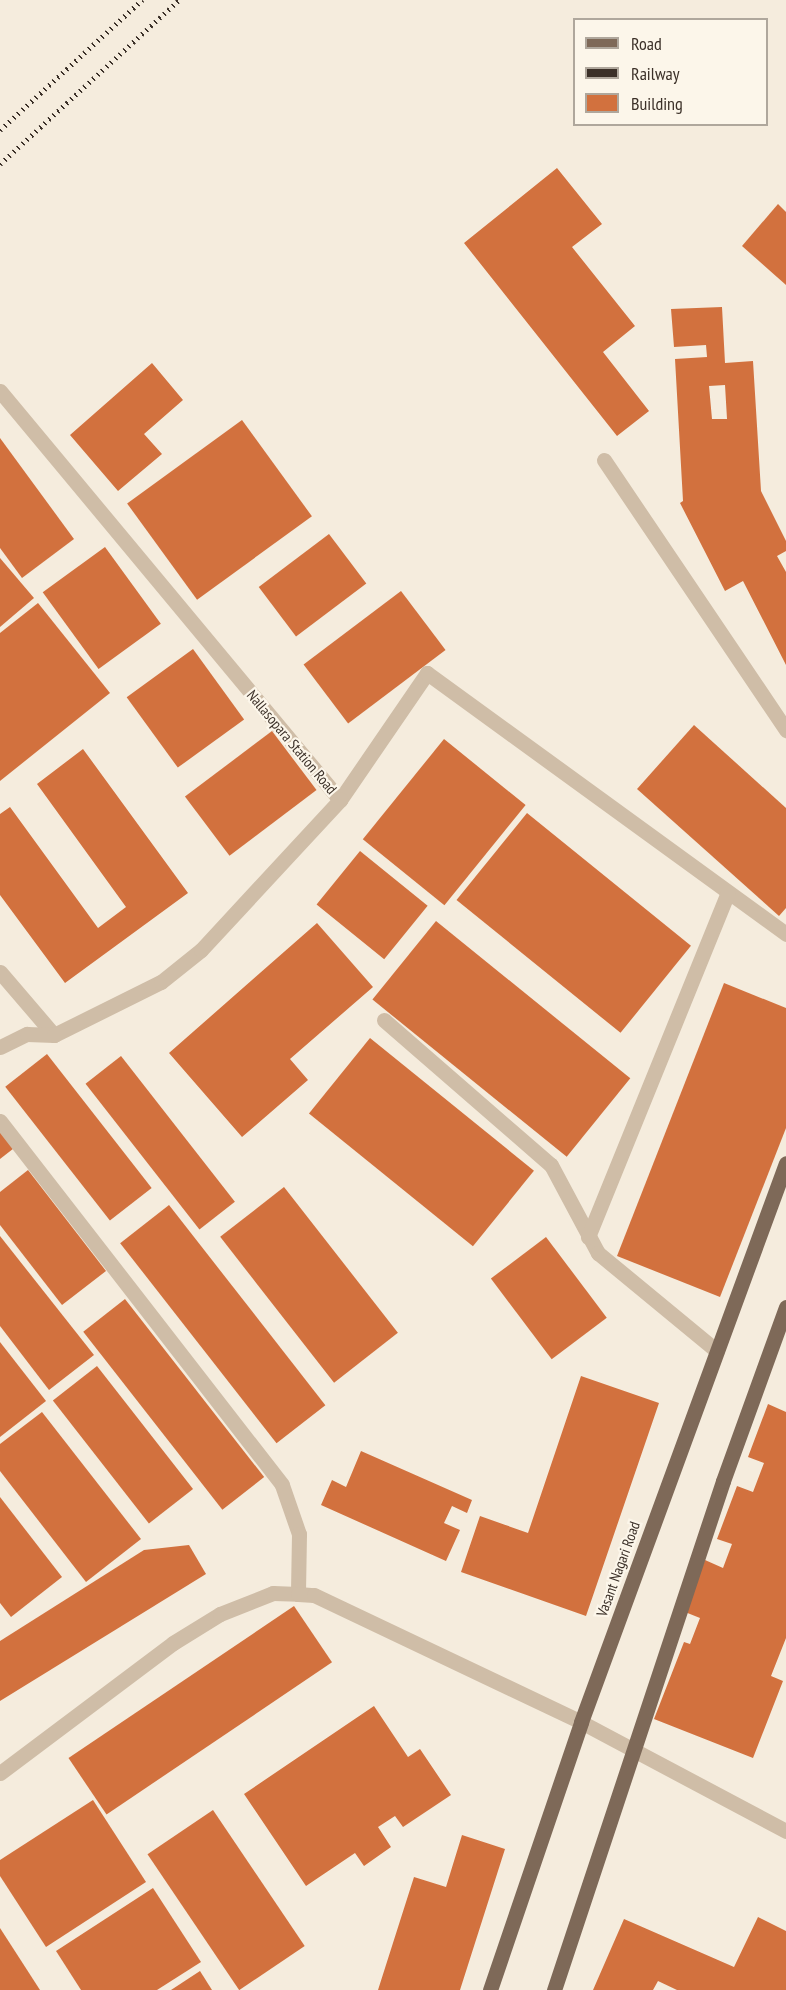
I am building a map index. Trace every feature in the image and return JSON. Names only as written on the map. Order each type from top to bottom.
[{"type":"main road","name":"Vasant Nagari Road","points":[[490,1990],[581,1722],[786,1162]]},
{"type":"main road","points":[[554,1990],[723,1481],[786,1307]]},
{"type":"street","name":"Nallasopara Station Road","points":[[0,391],[340,800],[427,673],[786,934]]},
{"type":"street","points":[[604,460],[786,730]]},
{"type":"street","points":[[0,1047],[27,1034],[54,1035],[161,982],[201,950],[340,800]]},
{"type":"street","points":[[588,1237],[728,892]]},
{"type":"street","points":[[0,972],[54,1035]]},
{"type":"street","points":[[384,1020],[551,1165],[598,1253],[717,1351]]},
{"type":"street","points":[[0,1121],[282,1485],[299,1534],[298,1594]]},
{"type":"street","points":[[0,1773],[173,1643],[220,1614],[273,1593],[314,1595],[581,1722],[786,1831]]},
{"type":"building","points":[[557,168],[602,224],[572,247],[635,326],[603,352],[649,411],[617,436],[464,243]]},
{"type":"building","points":[[778,204],[786,212],[786,285],[742,246]]},
{"type":"building","points":[[722,307],[725,363],[753,361],[761,491],[786,541],[786,551],[777,556],[786,572],[786,665],[743,581],[725,591],[680,503],[683,501],[675,359],[707,357],[706,345],[674,347],[671,309]],"holes":[[[725,385],[727,419],[712,419],[709,386]]]},
{"type":"building","points":[[152,363],[183,400],[144,434],[162,454],[118,491],[70,435]]},
{"type":"building","points":[[242,420],[312,516],[197,600],[127,503]]},
{"type":"building","points":[[0,438],[74,539],[22,578],[0,548]]},
{"type":"building","points":[[329,534],[366,584],[296,636],[259,587]]},
{"type":"building","points":[[105,547],[161,624],[99,669],[43,592]]},
{"type":"building","points":[[0,558],[34,598],[0,627]]},
{"type":"building","points":[[401,591],[446,650],[348,724],[304,664]]},
{"type":"building","points":[[38,603],[110,693],[0,781],[0,633]]},
{"type":"building","points":[[193,649],[244,719],[178,768],[127,697]]},
{"type":"building","points":[[694,725],[786,808],[786,908],[779,916],[637,789]]},
{"type":"building","points":[[272,731],[317,790],[229,856],[185,797]]},
{"type":"building","points":[[444,739],[526,805],[444,905],[363,839]]},
{"type":"building","points":[[83,749],[188,893],[65,983],[0,895],[0,814],[10,807],[98,928],[126,907],[37,784]]},
{"type":"building","points":[[527,813],[691,946],[620,1033],[457,900]]},
{"type":"building","points":[[360,851],[428,906],[384,959],[317,905]]},
{"type":"building","points":[[436,921],[630,1078],[567,1157],[372,999]]},
{"type":"building","points":[[317,923],[373,987],[290,1059],[308,1080],[242,1137],[169,1053]]},
{"type":"building","points":[[724,983],[786,1008],[786,1128],[720,1297],[617,1256]]},
{"type":"building","points":[[370,1038],[534,1171],[473,1246],[309,1113]]},
{"type":"building","points":[[47,1054],[152,1188],[110,1221],[5,1087]]},
{"type":"building","points":[[121,1056],[235,1202],[199,1229],[86,1084]]},
{"type":"building","points":[[0,1122],[18,1145],[0,1159]]},
{"type":"building","points":[[28,1170],[106,1271],[62,1305],[0,1225],[0,1192]]},
{"type":"building","points":[[284,1187],[398,1333],[334,1383],[220,1237]]},
{"type":"building","points":[[169,1205],[325,1405],[277,1443],[120,1243]]},
{"type":"building","points":[[0,1236],[94,1355],[49,1390],[0,1326]]},
{"type":"building","points":[[546,1237],[607,1318],[552,1359],[491,1279]]},
{"type":"building","points":[[125,1299],[264,1477],[222,1510],[83,1332]]},
{"type":"building","points":[[0,1342],[46,1401],[0,1437]]},
{"type":"building","points":[[97,1366],[193,1489],[149,1523],[53,1400]]},
{"type":"building","points":[[581,1376],[659,1403],[586,1616],[461,1572],[480,1516],[528,1533]]},
{"type":"building","points":[[768,1404],[786,1412],[786,1638],[771,1676],[783,1681],[753,1758],[654,1719],[684,1642],[690,1644],[700,1618],[685,1612],[705,1560],[723,1568],[732,1544],[717,1539],[737,1486],[753,1492],[764,1463],[748,1457]]},
{"type":"building","points":[[42,1412],[141,1539],[86,1582],[0,1471],[0,1444]]},
{"type":"building","points":[[361,1451],[472,1500],[467,1513],[452,1506],[444,1523],[460,1530],[446,1561],[321,1505],[332,1480],[346,1487]]},
{"type":"building","points":[[0,1497],[62,1577],[11,1617],[0,1603]]},
{"type":"building","points":[[189,1545],[206,1574],[0,1701],[0,1641],[144,1550]]},
{"type":"building","points":[[294,1606],[332,1662],[107,1814],[69,1758]]},
{"type":"building","points":[[374,1706],[408,1757],[420,1749],[451,1795],[403,1827],[395,1816],[378,1827],[391,1847],[364,1866],[355,1853],[306,1886],[244,1794]]},
{"type":"building","points":[[93,1800],[146,1882],[46,1947],[0,1876],[0,1860]]},
{"type":"building","points":[[213,1810],[305,1946],[239,1990],[148,1854]]},
{"type":"building","points":[[462,1835],[505,1849],[460,1990],[378,1990],[414,1877],[446,1887]]},
{"type":"building","points":[[153,1888],[201,1962],[157,1990],[81,1990],[56,1951]]},
{"type":"building","points":[[758,1917],[786,1931],[786,1990],[677,1990],[658,1981],[653,1990],[593,1990],[624,1919],[734,1967]]},
{"type":"building","points":[[0,1928],[40,1990],[0,1990]]},
{"type":"building","points":[[200,1971],[212,1990],[171,1990]]},
{"type":"railway","points":[[0,130],[142,0]]},
{"type":"railway","points":[[0,164],[179,0]]}]
